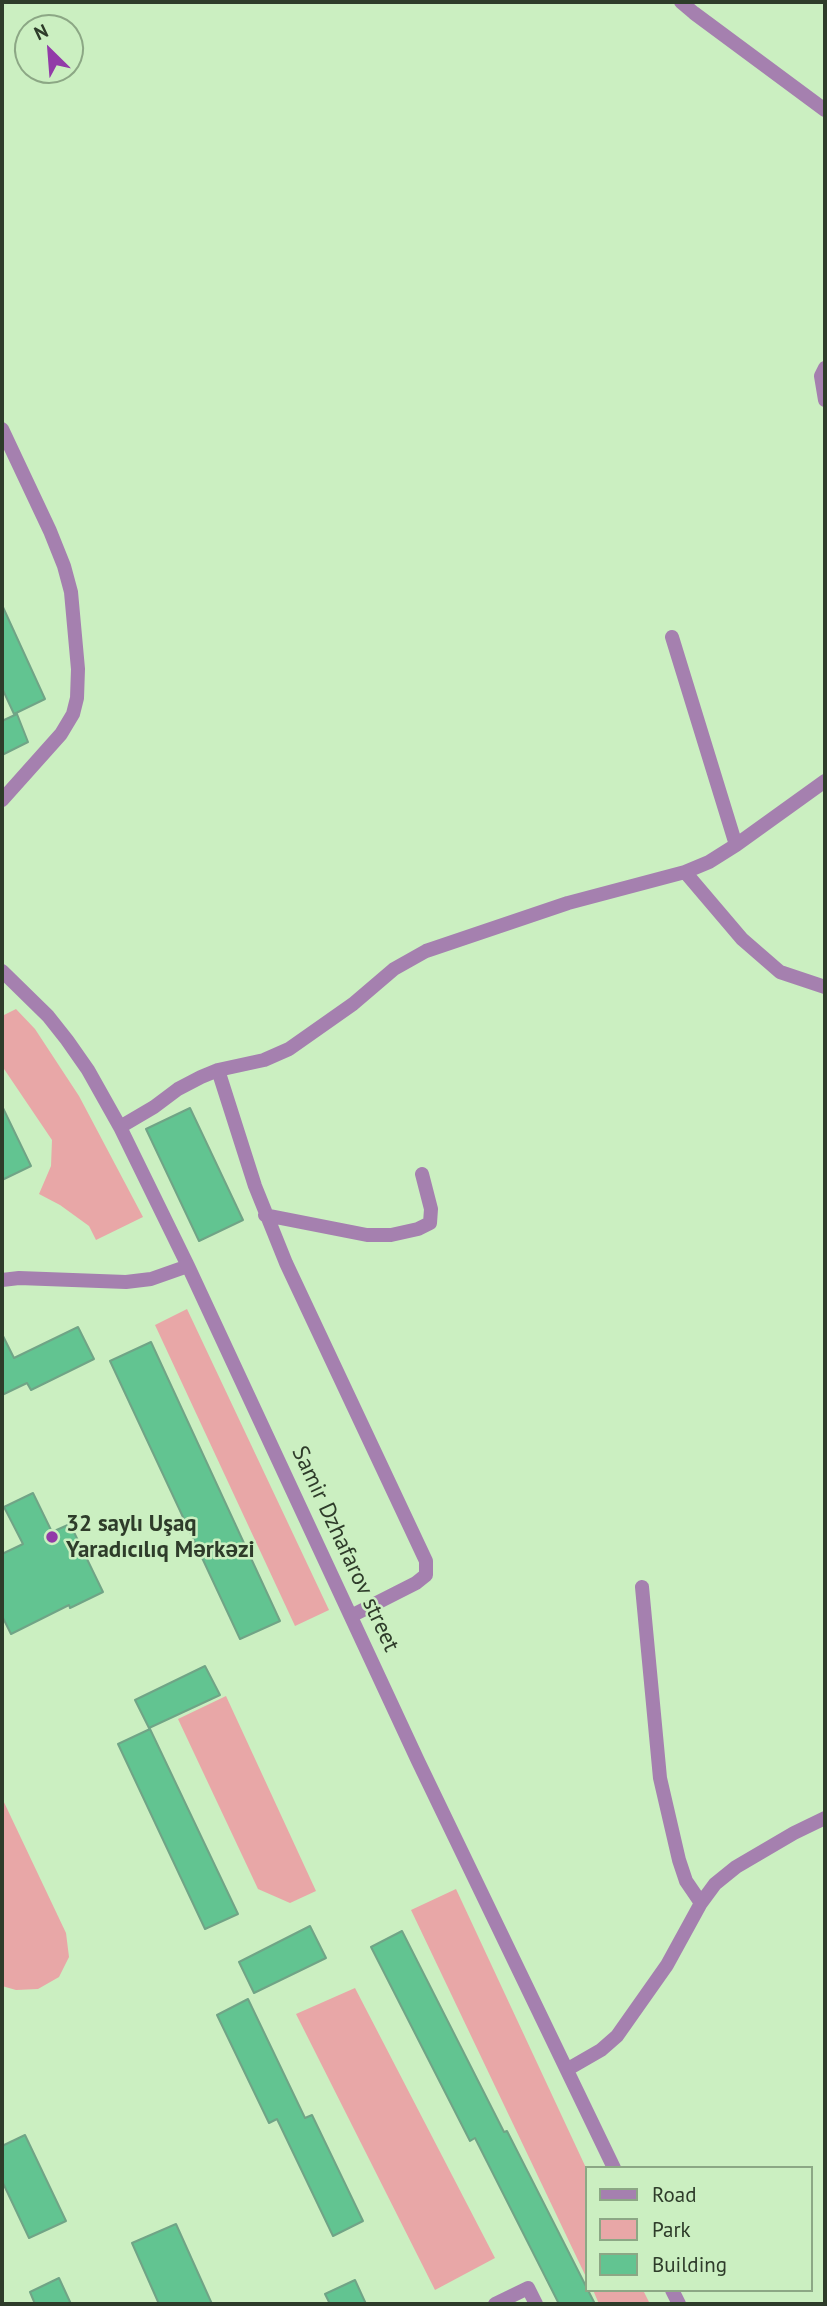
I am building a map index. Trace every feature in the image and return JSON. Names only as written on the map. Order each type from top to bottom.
[{"type":"street","points":[[681,2],[825,110]]},
{"type":"street","points":[[825,368],[821,376],[825,400]]},
{"type":"street","points":[[2,429],[64,566],[71,592],[78,669],[77,698],[73,714],[52,744],[2,800]]},
{"type":"street","points":[[672,637],[736,845]]},
{"type":"street","points":[[120,1127],[178,1089],[218,1070],[264,1060],[289,1049],[353,1004],[394,969],[426,951],[568,903],[685,872],[709,862],[825,781]]},
{"type":"street","points":[[685,872],[742,939],[780,972],[825,987]]},
{"type":"street","name":"Samir Dzhafarov street","points":[[2,971],[48,1016],[67,1040],[88,1070],[120,1127],[188,1266],[418,1761],[613,2166]]},
{"type":"street","points":[[218,1070],[265,1215],[291,1276],[426,1561],[426,1575],[416,1583],[351,1615]]},
{"type":"street","points":[[265,1215],[367,1235],[391,1235],[418,1229],[430,1223],[431,1209],[422,1174]]},
{"type":"street","points":[[2,1280],[19,1278],[126,1282],[151,1279],[188,1266]]},
{"type":"street","points":[[642,1587],[660,1778],[682,1871],[701,1903]]},
{"type":"street","points":[[568,2069],[601,2050],[617,2036],[667,1965],[701,1903],[715,1884],[736,1867],[825,1818]]},
{"type":"street","points":[[495,2304],[528,2288],[536,2304]]},
{"type":"green space","points":[[16,1009],[35,1029],[79,1096],[143,1217],[96,1240],[89,1226],[39,1194],[51,1166],[52,1140],[2,1066],[2,1016]]},
{"type":"green space","points":[[187,1309],[329,1610],[295,1626],[155,1325]]},
{"type":"green space","points":[[226,1696],[316,1891],[290,1903],[258,1889],[178,1719]]},
{"type":"green space","points":[[2,1798],[66,1933],[69,1957],[59,1977],[38,1989],[16,1990],[2,1986]]},
{"type":"green space","points":[[456,1889],[586,2168],[586,2277],[411,1910]]},
{"type":"green space","points":[[355,1988],[495,2258],[435,2290],[296,2014]]},
{"type":"green space","points":[[594,2292],[644,2292],[650,2304],[599,2304]]},
{"type":"building","points":[[2,605],[45,699],[14,714],[2,688]]},
{"type":"building","points":[[17,714],[28,742],[2,755],[2,721]]},
{"type":"building","points":[[2,1106],[31,1166],[2,1180]]},
{"type":"building","points":[[190,1108],[243,1220],[199,1241],[146,1129]]},
{"type":"building","points":[[78,1327],[94,1359],[31,1390],[27,1383],[2,1395],[2,1334],[14,1358]]},
{"type":"building","points":[[151,1342],[280,1621],[240,1639],[110,1361]]},
{"type":"building","points":[[33,1493],[52,1532],[70,1524],[103,1592],[70,1608],[69,1605],[11,1634],[2,1616],[2,1554],[23,1544],[4,1507]]},
{"type":"building","points":[[205,1666],[220,1695],[149,1728],[135,1700]]},
{"type":"building","points":[[150,1729],[238,1914],[205,1929],[118,1744]]},
{"type":"building","points":[[310,1926],[326,1958],[254,1993],[239,1962]]},
{"type":"building","points":[[402,1931],[504,2132],[507,2131],[586,2286],[586,2292],[589,2292],[595,2304],[559,2304],[475,2138],[470,2141],[371,1947]]},
{"type":"building","points":[[248,1999],[305,2118],[312,2115],[363,2221],[333,2236],[277,2119],[269,2123],[217,2015]]},
{"type":"building","points":[[25,2135],[66,2221],[29,2238],[2,2181],[2,2146]]},
{"type":"building","points":[[176,2224],[212,2304],[159,2304],[132,2243]]},
{"type":"building","points":[[59,2278],[71,2304],[35,2304],[30,2292]]},
{"type":"building","points":[[355,2280],[366,2304],[330,2304],[325,2294]]},
{"type":"place","name":"32 saylı Uşaq Yaradıcılıq Mərkəzi","points":[[52,1537]]}]
